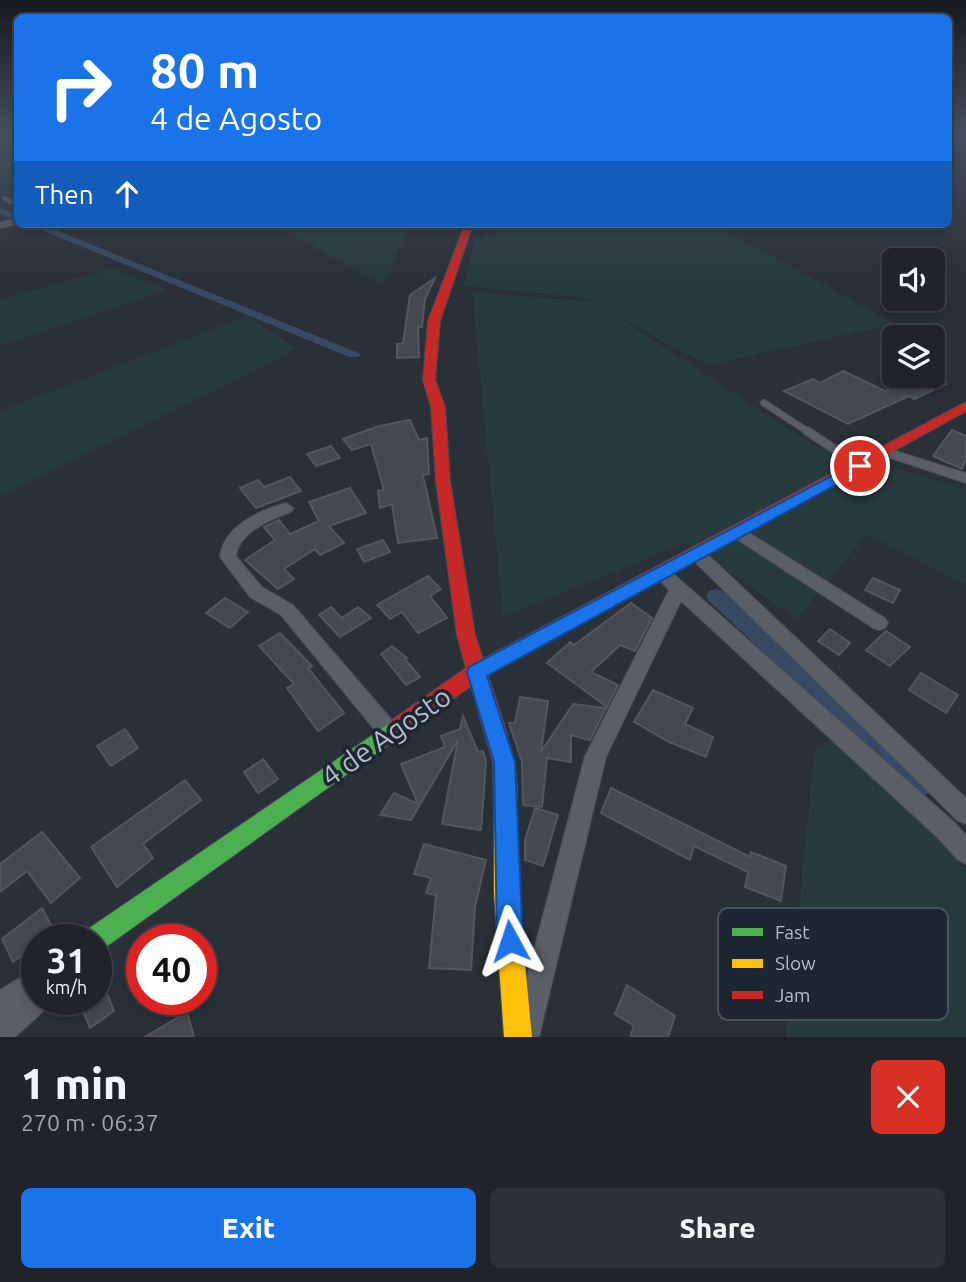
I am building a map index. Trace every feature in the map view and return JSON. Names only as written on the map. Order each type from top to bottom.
[{"type":"street","points":[[468,228],[434,321],[429,380],[438,407],[443,481],[466,635],[504,762],[506,892],[518,1037]]},
{"type":"street","name":"4 de Agosto","points":[[112,928],[476,672],[670,581],[695,556],[886,453],[966,406]]},
{"type":"street","points":[[886,453],[966,478]]},
{"type":"street","points":[[286,508],[256,519],[229,547],[228,557],[256,592],[286,610],[390,733]]},
{"type":"street","points":[[738,532],[879,623]]},
{"type":"street","points":[[695,556],[966,814]]},
{"type":"street","points":[[525,1037],[596,756],[670,581],[966,852]]},
{"type":"street","points":[[112,933],[136,911]]},
{"type":"street","points":[[0,1006],[21,991]]},
{"type":"street","points":[[0,1032],[21,1014]]},
{"type":"lane","points":[[4,198],[14,204]]},
{"type":"lane","points":[[764,403],[860,466]]},
{"type":"green space","points":[[1,180],[14,180],[14,209],[0,203]]},
{"type":"green space","points":[[278,228],[408,228],[384,285]]},
{"type":"green space","points":[[505,228],[724,228],[895,324],[708,365],[613,314],[817,447],[966,488],[966,585],[867,534],[796,619],[687,542],[503,617],[472,292],[592,302],[585,298],[464,286],[475,237]]},
{"type":"green space","points":[[110,268],[164,288],[162,292],[0,346],[0,300]]},
{"type":"green space","points":[[247,316],[298,349],[0,496],[0,411]]},
{"type":"green space","points":[[844,734],[966,871],[966,1037],[786,1037],[788,1020],[948,1020],[948,908],[799,908],[815,747]]},
{"type":"building","points":[[435,278],[425,299],[422,327],[418,327],[419,357],[397,358],[397,344],[403,343],[410,295]]},
{"type":"building","points":[[843,371],[885,391],[893,388],[937,388],[914,399],[909,396],[848,424],[784,391],[813,379],[820,383]]},
{"type":"building","points":[[410,420],[419,440],[427,438],[429,474],[423,475],[437,538],[398,543],[392,504],[380,508],[378,491],[384,490],[371,444],[352,450],[343,439],[379,426]]},
{"type":"building","points":[[952,430],[966,436],[966,458],[962,469],[933,456]]},
{"type":"building","points":[[331,446],[340,458],[316,466],[307,454]]},
{"type":"building","points":[[290,477],[301,491],[256,508],[240,488],[258,480],[264,487]]},
{"type":"building","points":[[350,488],[366,513],[329,526],[344,543],[320,555],[315,549],[284,569],[294,579],[278,589],[245,560],[275,540],[264,527],[279,520],[290,534],[319,521],[309,502]]},
{"type":"building","points":[[383,540],[390,552],[364,562],[357,549]]},
{"type":"building","points":[[428,576],[441,589],[430,596],[447,618],[418,633],[402,612],[390,619],[377,605]]},
{"type":"building","points":[[873,578],[900,590],[893,603],[865,590]]},
{"type":"building","points":[[225,598],[248,612],[230,628],[206,613]]},
{"type":"building","points":[[631,603],[652,618],[635,651],[620,645],[591,672],[618,685],[607,707],[547,663],[570,642],[574,645]]},
{"type":"building","points":[[331,607],[342,618],[358,607],[371,618],[340,637],[319,615]]},
{"type":"building","points":[[830,629],[850,643],[839,655],[818,641]]},
{"type":"building","points":[[886,631],[910,647],[890,666],[866,650]]},
{"type":"building","points":[[280,633],[312,666],[308,668],[344,713],[318,731],[287,688],[294,684],[259,646]]},
{"type":"building","points":[[392,646],[407,658],[405,659],[420,677],[406,685],[381,654]]},
{"type":"building","points":[[921,673],[958,695],[946,713],[909,690]]},
{"type":"building","points":[[653,690],[693,708],[685,724],[713,737],[706,757],[669,742],[634,722]]},
{"type":"building","points":[[520,697],[548,701],[541,752],[573,704],[606,708],[590,740],[571,735],[571,762],[547,758],[542,807],[523,805],[522,762],[509,723],[515,723]]},
{"type":"building","points":[[463,716],[478,752],[483,751],[486,762],[481,830],[442,824],[458,740],[411,820],[380,815],[394,793],[418,804],[401,764],[445,747],[441,736],[460,729]]},
{"type":"building","points":[[125,729],[138,748],[111,766],[97,746]]},
{"type":"building","points":[[263,759],[278,779],[258,793],[244,772]]},
{"type":"building","points":[[185,780],[201,800],[143,844],[153,858],[117,887],[91,847]]},
{"type":"building","points":[[611,788],[750,857],[751,852],[786,866],[781,901],[745,887],[748,872],[694,846],[690,860],[601,813]]},
{"type":"building","points":[[535,808],[558,815],[543,866],[525,860],[525,840]]},
{"type":"building","points":[[42,832],[80,878],[51,903],[27,871],[0,892],[0,864]]},
{"type":"building","points":[[424,844],[486,860],[475,907],[471,970],[429,968],[436,895],[426,893],[431,878],[414,874]]},
{"type":"building","points":[[42,908],[50,924],[21,924]]},
{"type":"building","points":[[21,924],[21,956],[13,962],[2,939]]},
{"type":"building","points":[[627,985],[675,1016],[668,1037],[630,1037],[634,1026],[615,1014]]},
{"type":"building","points":[[85,1015],[108,1015],[90,1028]]},
{"type":"building","points":[[182,1015],[188,1015],[194,1037],[145,1037]]},
{"type":"waterway","points":[[0,211],[14,216]]},
{"type":"waterway","points":[[42,228],[354,354]]},
{"type":"waterway","points":[[716,596],[922,784]]},
{"type":"traffic: fast","points":[[112,927],[399,726]]},
{"type":"traffic: slow","points":[[505,810],[506,892],[518,1037]]},
{"type":"traffic: jam","points":[[468,228],[434,321],[429,380],[438,407],[443,481],[466,635],[504,762],[505,810]]},
{"type":"traffic: jam","points":[[399,726],[476,672],[966,406]]},
{"type":"route","points":[[510,941],[506,892],[504,762],[476,672],[860,466]]}]
